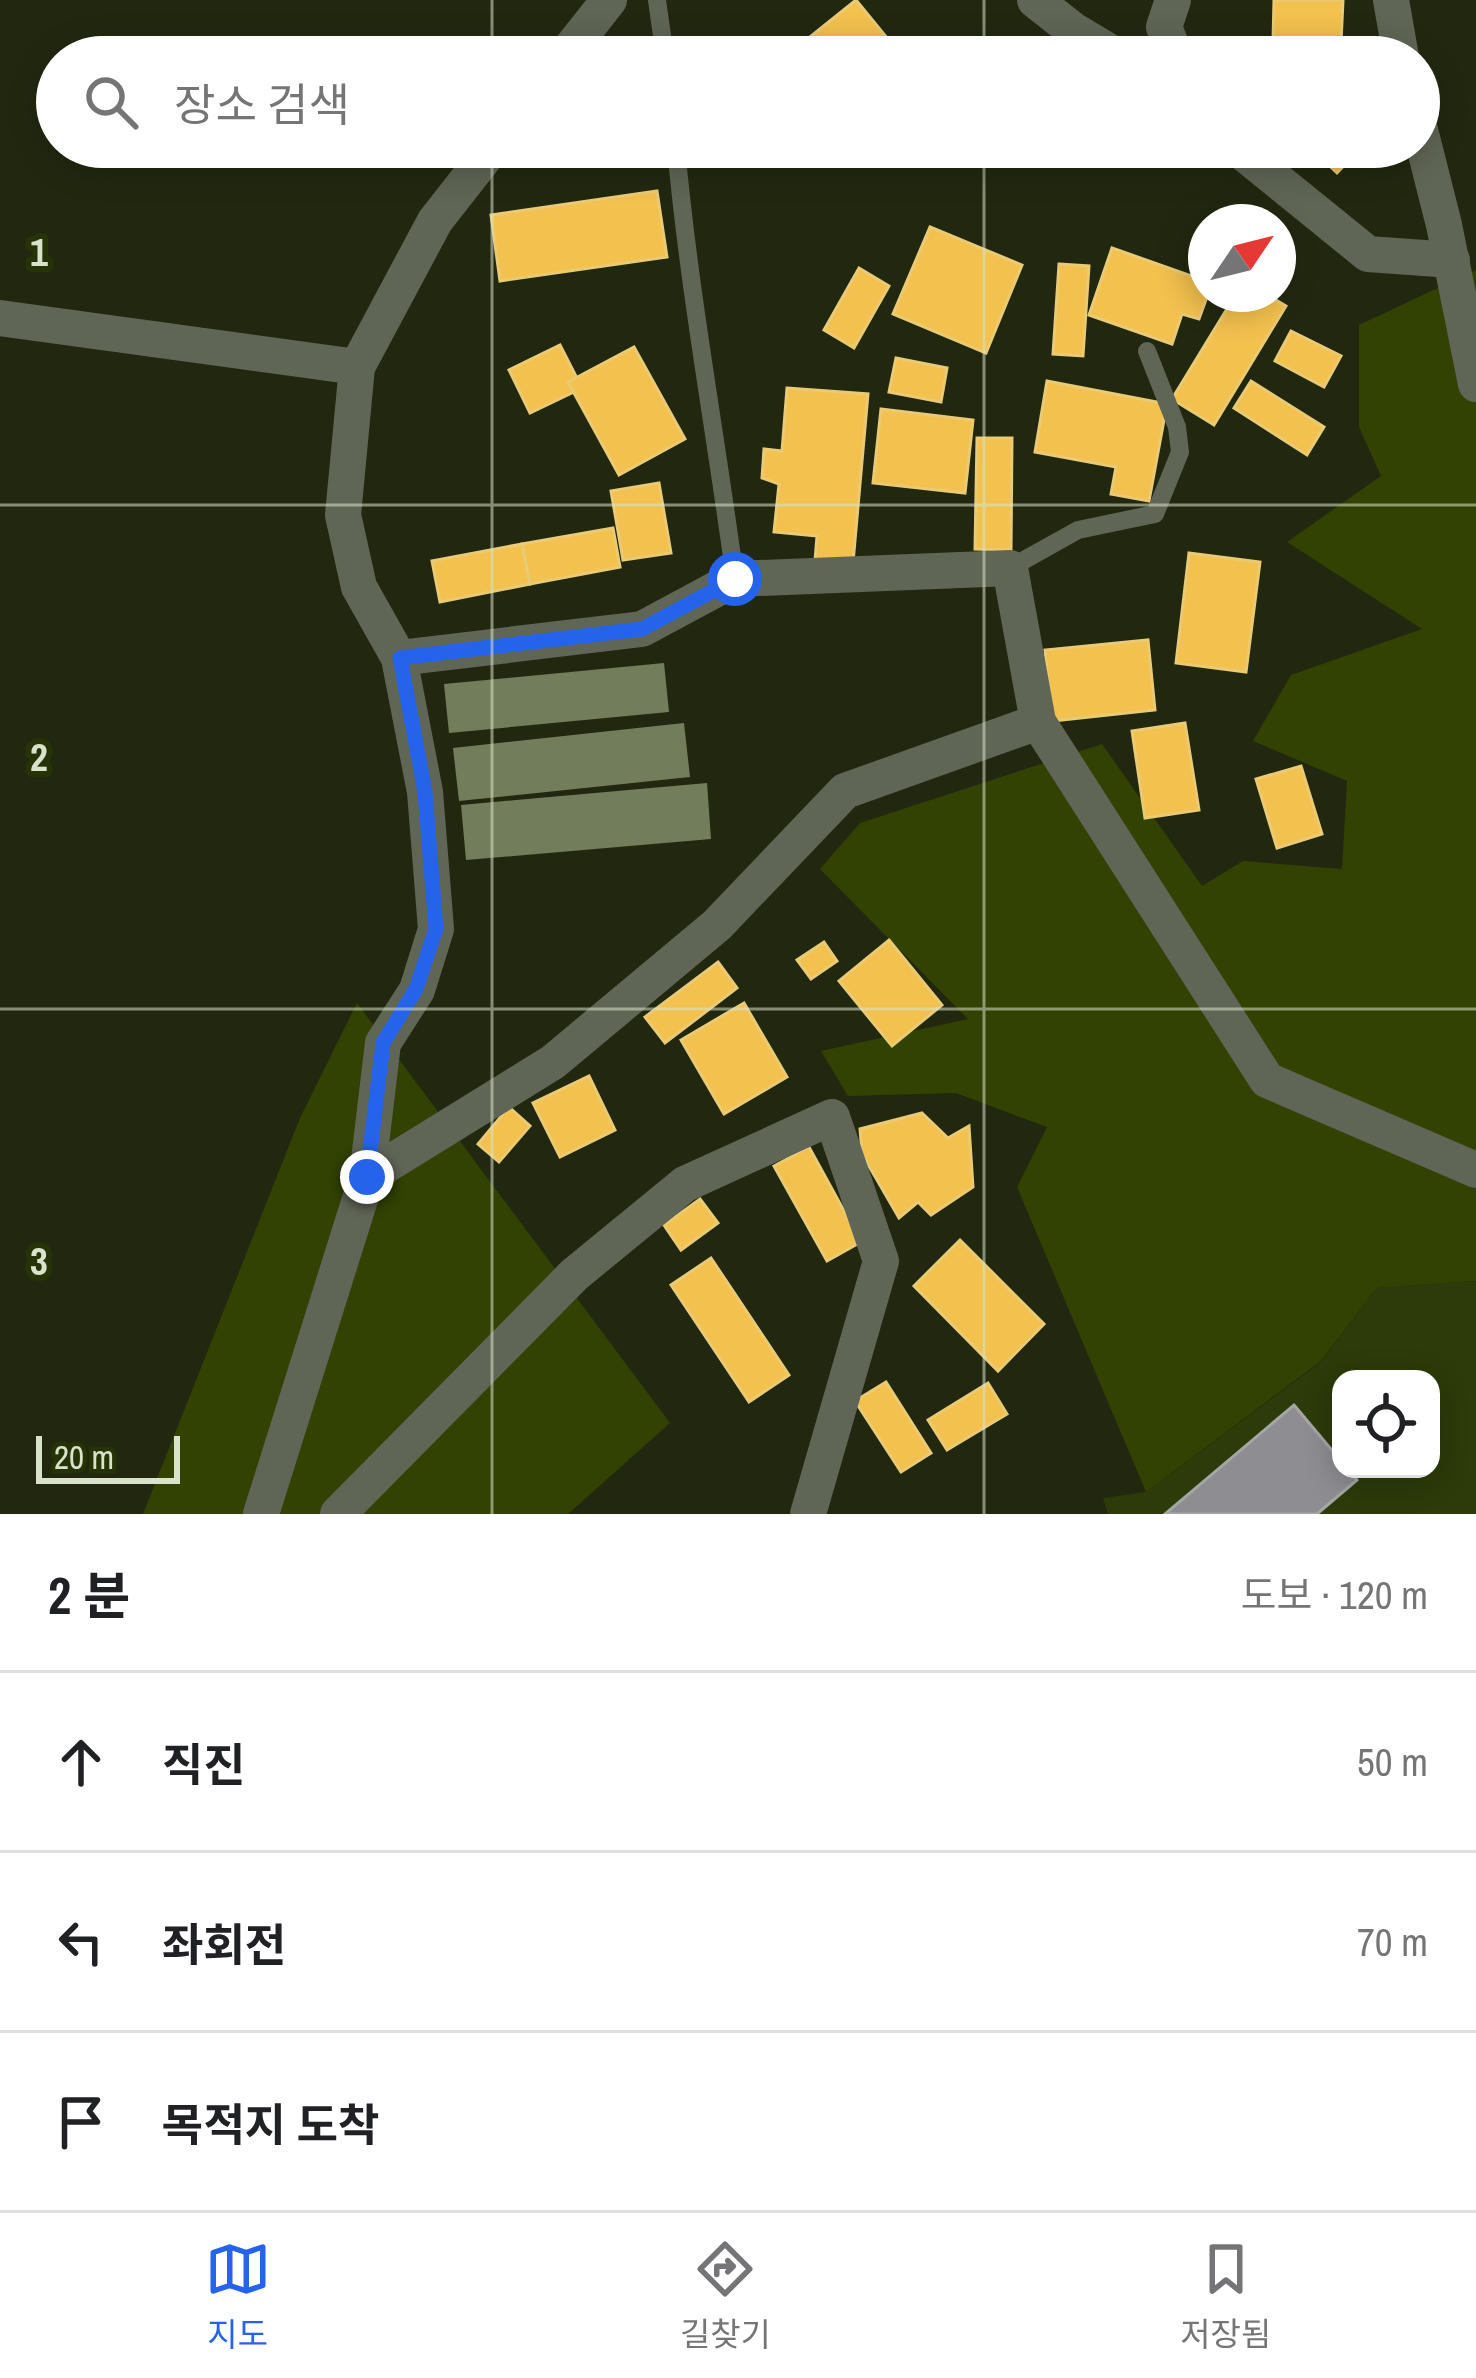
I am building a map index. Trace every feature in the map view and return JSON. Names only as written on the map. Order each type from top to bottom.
[{"type":"street","points":[[581,36],[609,0]]},
{"type":"street","points":[[1035,0],[1083,36]]},
{"type":"street","points":[[1168,36],[1164,27],[1173,0]]},
{"type":"street","points":[[1391,0],[1397,36]]},
{"type":"street","points":[[261,1514],[367,1177],[383,1043],[416,989],[436,929],[425,792],[400,658],[359,587],[344,515],[357,367],[435,220],[477,168]]},
{"type":"street","points":[[1262,168],[1368,254],[1452,260]]},
{"type":"street","points":[[1430,168],[1476,383]]},
{"type":"street","points":[[0,318],[357,367]]},
{"type":"street","points":[[400,658],[642,629],[735,579],[1010,568],[1038,722],[1267,1080],[1476,1170]]},
{"type":"street","points":[[367,1177],[553,1062],[717,925],[845,791],[1038,722]]},
{"type":"street","points":[[338,1514],[574,1274],[685,1184],[832,1118],[881,1261],[808,1514]]},
{"type":"lane","points":[[657,0],[662,36]]},
{"type":"lane","points":[[678,168],[688,273],[712,405],[735,579]]},
{"type":"lane","points":[[1010,568],[1078,530],[1155,514],[1180,452],[1177,427],[1148,352]]},
{"type":"shaded area","points":[[1476,270],[1476,1281],[1377,1288],[1321,1361],[1146,1492],[1017,1187],[1047,1127],[956,1093],[848,1096],[821,1051],[968,1019],[820,869],[860,823],[1102,744],[1202,886],[1243,861],[1342,869],[1347,781],[1253,741],[1291,675],[1422,629],[1287,542],[1381,476],[1359,427],[1359,325]]},
{"type":"shaded area","points":[[357,1003],[670,1423],[568,1514],[143,1514],[300,1118]]},
{"type":"shaded area","points":[[1476,1281],[1476,1514],[1108,1514],[1103,1498],[1146,1492],[1321,1362],[1377,1288]]},
{"type":"building: 주거","points":[[856,0],[885,36],[811,36]]},
{"type":"building: 주거","points":[[1274,0],[1343,0],[1341,36],[1273,36]]},
{"type":"building: 주거","points":[[657,191],[667,257],[500,281],[491,215]]},
{"type":"building: 주거","points":[[930,227],[1022,265],[986,353],[893,314]]},
{"type":"building: 주거","points":[[1112,248],[1188,275],[1188,312],[1202,312],[1199,319],[1182,314],[1172,344],[1089,315]]},
{"type":"building: 주거","points":[[1059,264],[1089,266],[1083,356],[1053,354]]},
{"type":"building: 주거","points":[[859,268],[889,286],[854,348],[824,330]]},
{"type":"building: 주거","points":[[1225,312],[1282,312],[1214,425],[1172,399]]},
{"type":"building: 주거","points":[[1291,331],[1341,356],[1324,387],[1275,361]]},
{"type":"building: 주거","points":[[560,345],[582,388],[530,413],[509,370]]},
{"type":"building: 주거","points":[[634,347],[685,439],[619,475],[568,382]]},
{"type":"building: 주거","points":[[896,358],[947,368],[941,402],[889,392]]},
{"type":"building: 주거","points":[[1047,381],[1167,404],[1149,501],[1111,494],[1116,467],[1035,452]]},
{"type":"building: 주거","points":[[1251,381],[1324,427],[1307,455],[1234,408]]},
{"type":"building: 주거","points":[[787,388],[868,394],[853,563],[815,560],[817,536],[774,532],[779,484],[762,478],[764,449],[782,451]]},
{"type":"building: 주거","points":[[881,409],[973,420],[965,493],[873,483]]},
{"type":"building: 주거","points":[[977,438],[1012,438],[1011,550],[975,549]]},
{"type":"building: 주거","points":[[659,483],[671,553],[623,560],[611,491]]},
{"type":"building: 주거","points":[[613,528],[620,567],[530,584],[522,544]]},
{"type":"building: 주거","points":[[522,544],[530,584],[440,602],[432,561]]},
{"type":"building: 주거","points":[[1189,553],[1260,562],[1246,672],[1176,663]]},
{"type":"building: 주거","points":[[1148,640],[1155,710],[1052,721],[1045,650]]},
{"type":"building: 주거","points":[[1185,723],[1199,810],[1145,818],[1132,731]]},
{"type":"building: 주거","points":[[1301,766],[1322,834],[1277,848],[1256,779]]},
{"type":"building: 주거","points":[[889,940],[942,1005],[892,1046],[839,981]]},
{"type":"building: 주거","points":[[824,942],[837,961],[811,979],[797,960]]},
{"type":"building: 주거","points":[[718,962],[737,988],[665,1043],[645,1017]]},
{"type":"building: 주거","points":[[744,1003],[787,1077],[724,1114],[681,1040]]},
{"type":"building: 주거","points":[[589,1076],[615,1130],[560,1157],[533,1103]]},
{"type":"building: 주거","points":[[509,1107],[530,1126],[499,1162],[478,1144]]},
{"type":"building: 주거","points":[[922,1113],[948,1138],[969,1126],[973,1187],[931,1215],[918,1202],[899,1218],[862,1154],[860,1129]]},
{"type":"building: 주거","points":[[809,1147],[861,1242],[827,1261],[774,1166]]},
{"type":"building: 주거","points":[[700,1199],[718,1223],[681,1250],[664,1225]]},
{"type":"building: 주거","points":[[960,1240],[1044,1324],[998,1371],[914,1286]]},
{"type":"building: 주거","points":[[711,1258],[789,1375],[749,1402],[671,1285]]},
{"type":"building: 주거","points":[[886,1382],[931,1453],[901,1472],[855,1401]]},
{"type":"building: 주거","points":[[988,1383],[1007,1414],[947,1450],[928,1420]]},
{"type":"building: 공업","points":[[1294,1405],[1332,1450],[1332,1478],[1357,1480],[1317,1514],[1165,1514]]},
{"type":"building: 기타","points":[[664,663],[669,712],[449,733],[444,684]]},
{"type":"building: 기타","points":[[684,723],[690,777],[459,801],[453,748]]},
{"type":"building: 기타","points":[[707,783],[711,839],[466,860],[461,805]]},
{"type":"route","points":[[367,1177],[383,1043],[416,989],[436,929],[425,792],[400,658],[642,629],[735,579]]}]
